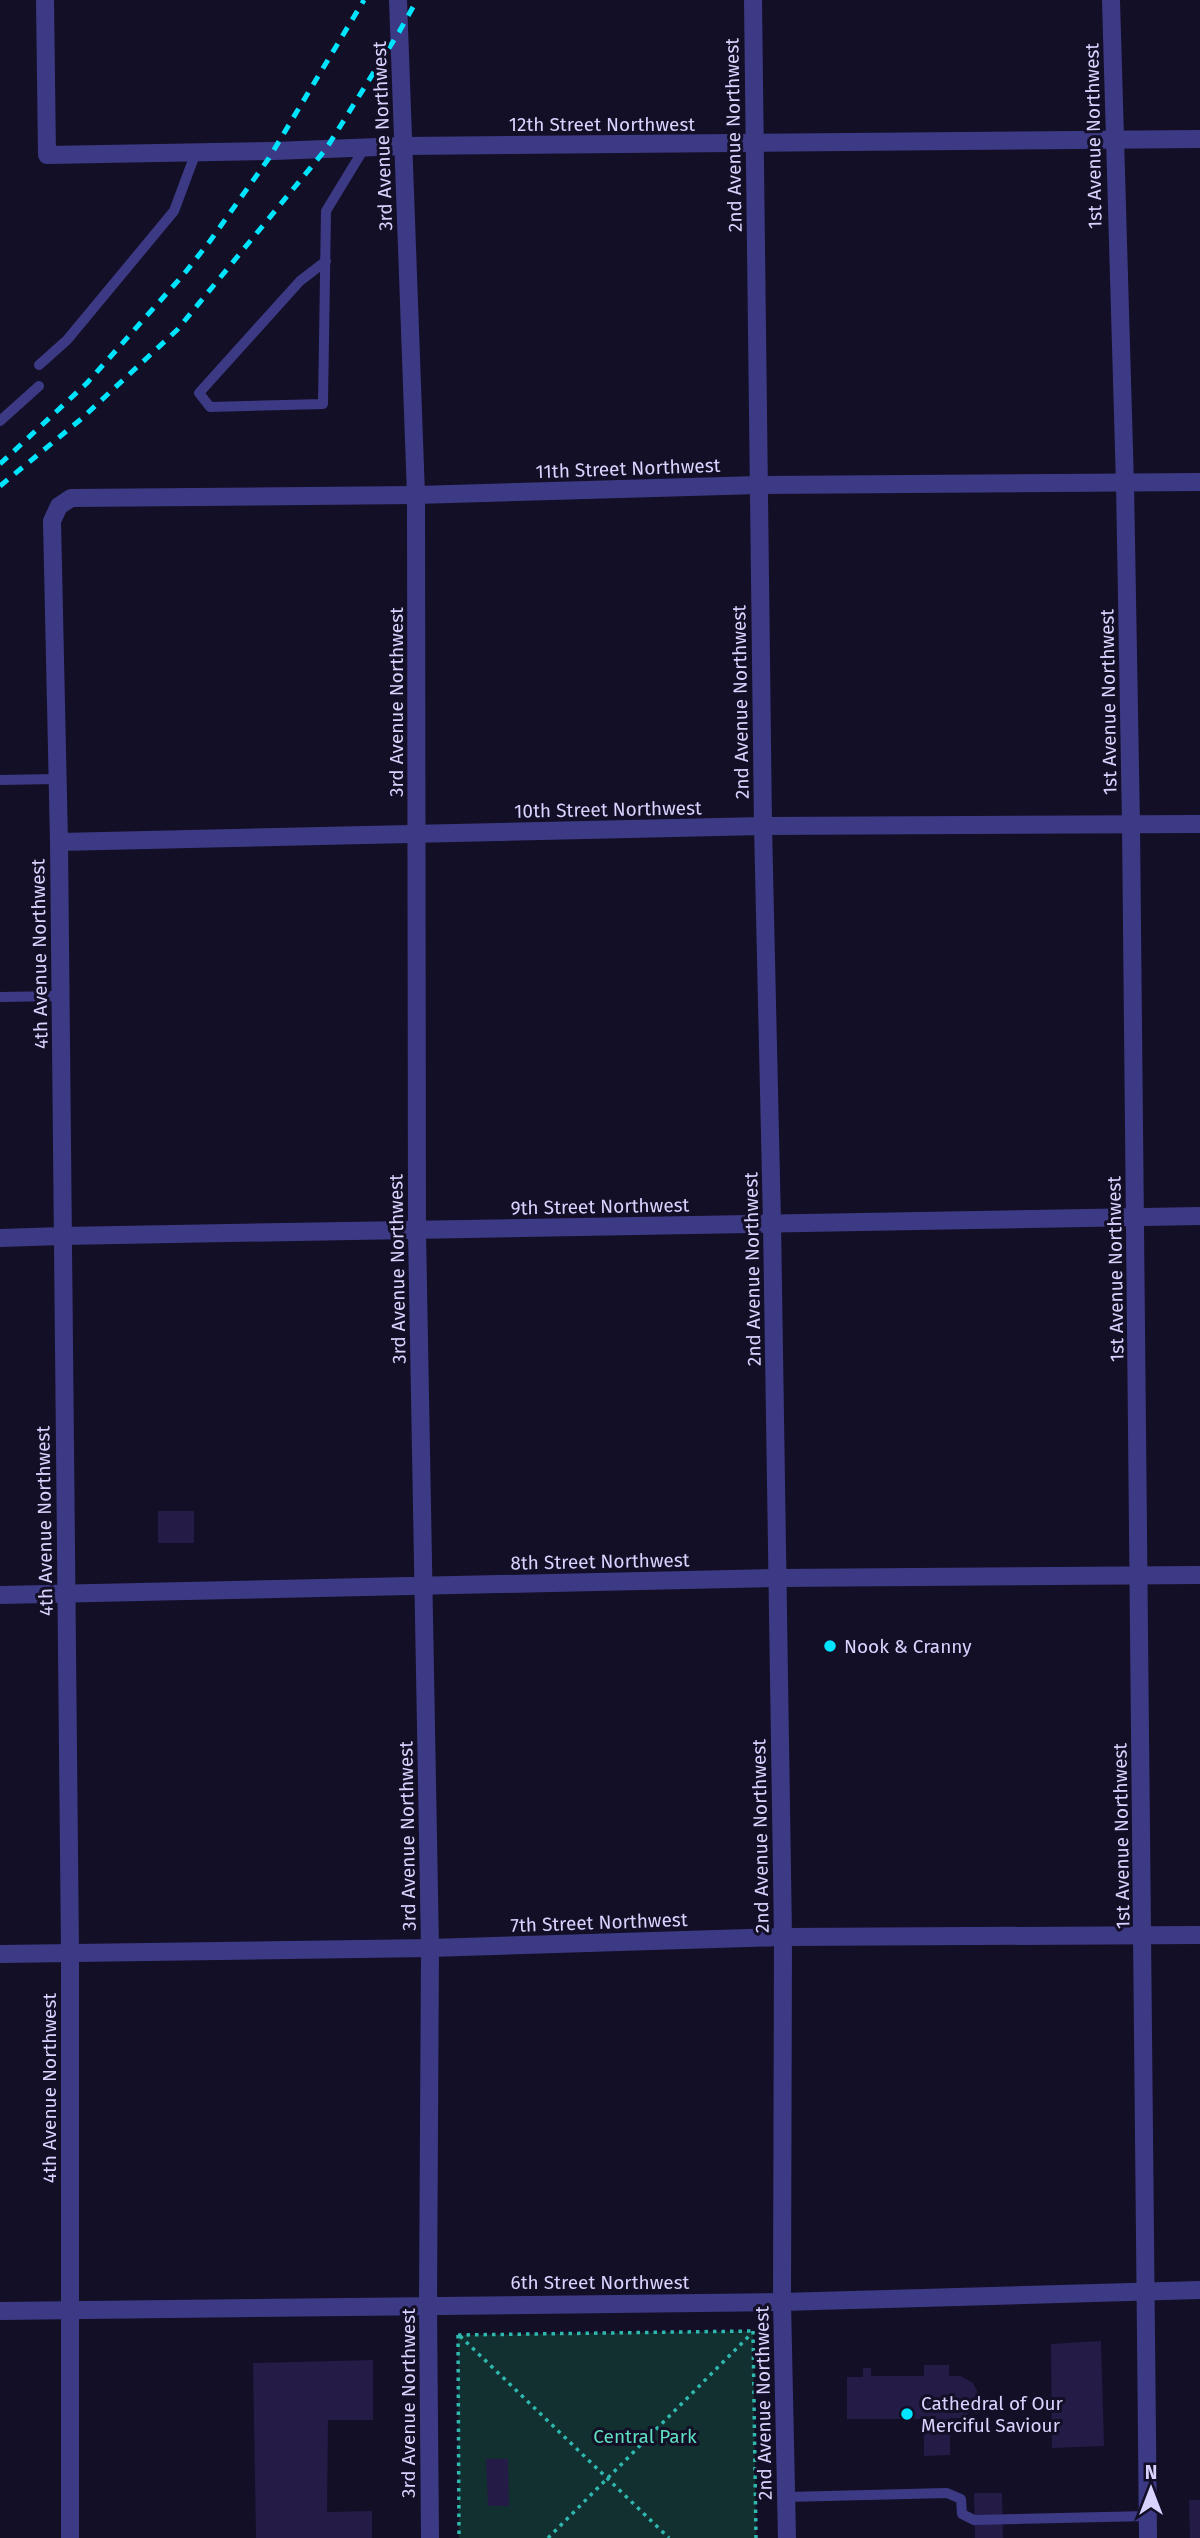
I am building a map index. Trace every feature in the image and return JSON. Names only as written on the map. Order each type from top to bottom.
[{"type":"street","name":"12th Street Northwest","points":[[45,0],[47,155],[403,146],[1200,139]]},
{"type":"street","name":"3rd Avenue Northwest","points":[[398,0],[416,495],[417,1231],[430,1948],[430,2538]]},
{"type":"street","name":"2nd Avenue Northwest","points":[[753,0],[763,826],[783,1937],[782,2302],[787,2538]]},
{"type":"street","name":"1st Avenue Northwest","points":[[1111,0],[1125,484],[1131,825],[1147,2538]]},
{"type":"street","name":"11th Street Northwest","points":[[59,506],[71,498],[416,495],[759,485],[1200,482]]},
{"type":"street","name":"4th Avenue Northwest","points":[[59,506],[52,521],[59,842],[70,1952],[70,2538]]},
{"type":"street","name":"10th Street Northwest","points":[[59,842],[763,826],[1200,824]]},
{"type":"street","name":"9th Street Northwest","points":[[0,1237],[1200,1216]]},
{"type":"street","name":"8th Street Northwest","points":[[0,1595],[778,1578],[1200,1574]]},
{"type":"street","name":"7th Street Northwest","points":[[0,1954],[430,1948],[783,1937],[1200,1935]]},
{"type":"street","name":"6th Street Northwest","points":[[0,2311],[782,2302],[1200,2290]]},
{"type":"lane","points":[[326,261],[300,281],[199,393],[210,407],[323,404],[326,261],[326,211],[365,147]]},
{"type":"lane","points":[[39,365],[67,340],[174,211],[196,152]]},
{"type":"lane","points":[[0,421],[39,386]]},
{"type":"lane","points":[[0,780],[57,779]]},
{"type":"lane","points":[[0,997],[60,996]]},
{"type":"lane","points":[[787,2497],[947,2493],[961,2498],[962,2514],[974,2521],[1147,2516]]},
{"type":"path","points":[[458,2335],[753,2331]]},
{"type":"path","points":[[548,2538],[753,2331]]},
{"type":"path","points":[[753,2331],[756,2538]]},
{"type":"path","points":[[458,2335],[669,2538]]},
{"type":"path","points":[[458,2335],[460,2538]]},
{"type":"green space","name":"Central Park","points":[[753,2331],[756,2538],[459,2538],[458,2335]]},
{"type":"building","points":[[158,1511],[194,1511],[194,1543],[158,1543]]},
{"type":"building","points":[[1101,2341],[1104,2446],[1052,2448],[1051,2344]]},
{"type":"building","points":[[373,2360],[373,2420],[328,2420],[327,2512],[372,2511],[372,2538],[256,2538],[253,2363]]},
{"type":"building","name":"Cathedral of Our Merciful Saviour","points":[[924,2365],[949,2365],[949,2376],[961,2376],[973,2383],[977,2391],[972,2410],[963,2418],[950,2418],[950,2455],[924,2456],[924,2419],[847,2419],[847,2377],[863,2377],[863,2368],[871,2368],[871,2376],[924,2376]]},
{"type":"building","points":[[486,2459],[508,2459],[509,2506],[488,2506]]},
{"type":"building","points":[[974,2493],[1002,2493],[1003,2538],[975,2538]]},
{"type":"building","points":[[1189,2500],[1200,2500],[1200,2538],[1190,2538]]},
{"type":"railway","points":[[0,464],[87,383],[210,241],[269,158],[364,0]]},
{"type":"railway","points":[[0,486],[80,420],[177,330],[326,149],[417,0]]},
{"type":"place","name":"Nook & Cranny","points":[[830,1646]]},
{"type":"place","name":"Cathedral of Our Merciful Saviour","points":[[907,2414]]}]
